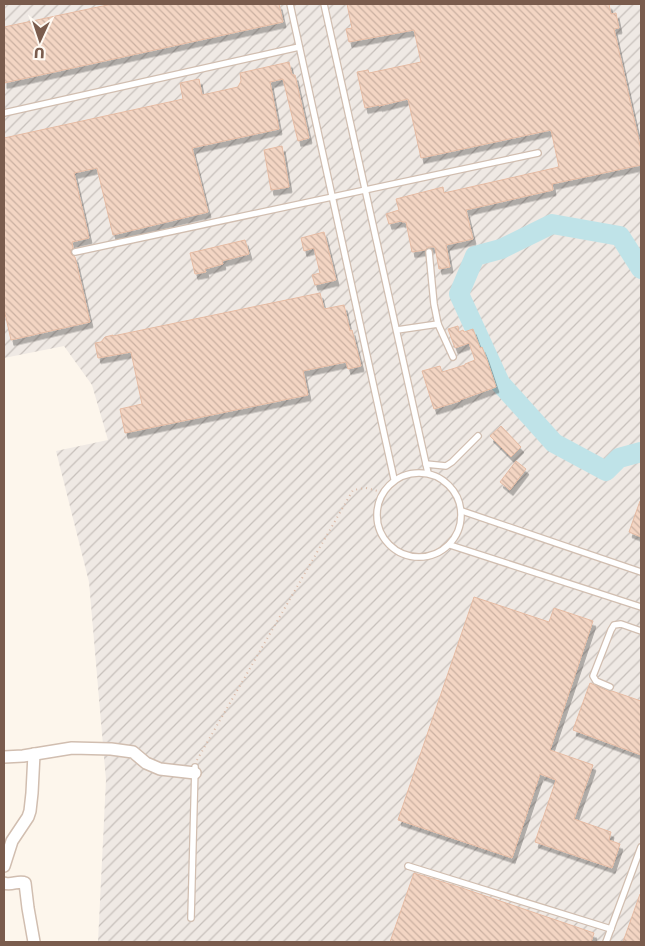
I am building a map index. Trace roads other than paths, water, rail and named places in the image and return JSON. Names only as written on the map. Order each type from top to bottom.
[{"type":"street","points":[[4,757],[23,756],[72,748],[123,750],[133,752],[146,763],[160,770],[194,770]]},
{"type":"street","points":[[4,866],[12,841],[28,817],[30,810],[34,754]]},
{"type":"street","points":[[4,883],[25,883],[34,942]]},
{"type":"lane","points":[[290,4],[394,480]]},
{"type":"lane","points":[[324,4],[428,473]]},
{"type":"lane","points":[[4,112],[299,47]]},
{"type":"lane","points":[[75,252],[538,153]]},
{"type":"lane","points":[[429,252],[438,324],[453,357]]},
{"type":"lane","points":[[397,330],[438,324]]},
{"type":"lane","points":[[426,464],[446,466],[478,436]]},
{"type":"lane","points":[[411,473],[428,473],[445,480],[456,494],[462,511],[460,529],[450,545],[435,555],[417,558],[400,553],[386,542],[377,527],[376,509],[382,492],[394,480],[411,473]]},
{"type":"lane","points":[[462,511],[641,572]]},
{"type":"lane","points":[[450,545],[641,607]]},
{"type":"lane","points":[[610,687],[596,681],[593,676],[611,630],[614,625],[621,624],[641,631]]},
{"type":"lane","points":[[191,918],[194,770]]},
{"type":"lane","points":[[606,942],[641,847]]},
{"type":"lane","points":[[408,866],[611,929]]},
{"type":"waterway","points":[[641,269],[620,236],[552,224],[501,249],[475,256],[459,294],[500,383],[554,443],[606,471],[619,458],[641,452]]}]
